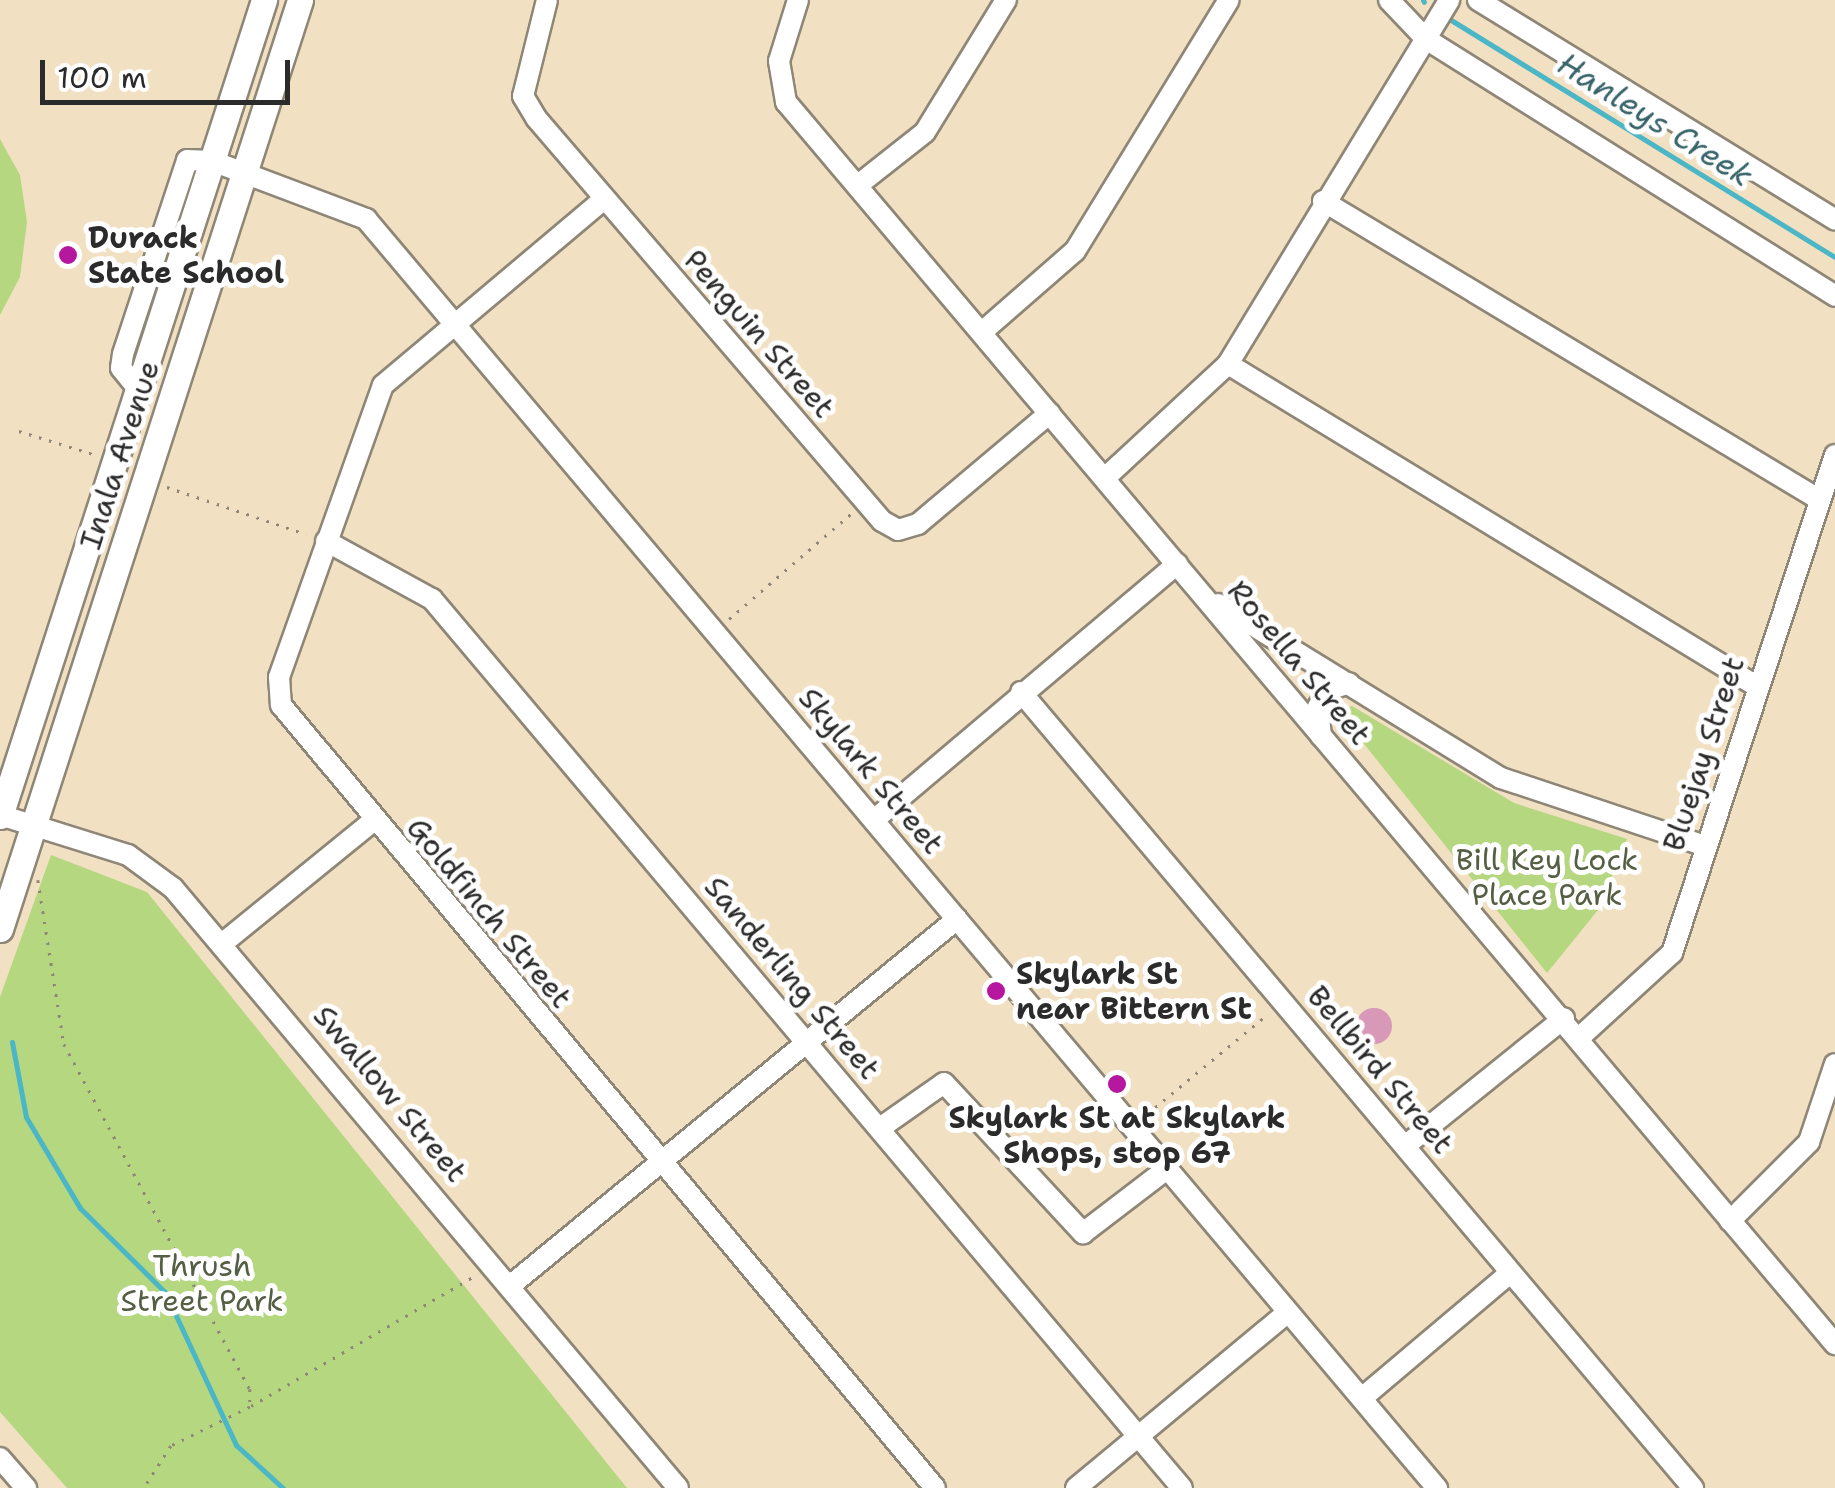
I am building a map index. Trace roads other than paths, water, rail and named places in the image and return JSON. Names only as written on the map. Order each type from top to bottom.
[{"type":"main road","name":"Inala Avenue","points":[[0,815],[264,0]]},
{"type":"main road","name":"Inala Avenue","points":[[0,929],[300,0]]},
{"type":"street","name":"Penguin Street","points":[[547,0],[522,96],[604,199],[864,502],[898,530],[918,524],[1050,413]]},
{"type":"street","name":"Rosella Street","points":[[798,0],[777,84],[1203,596],[1564,1018],[1835,1344]]},
{"type":"street","points":[[858,185],[917,142],[1006,0]]},
{"type":"street","points":[[982,332],[1075,251],[1229,0]]},
{"type":"street","points":[[1389,0],[1426,38],[1835,296]]},
{"type":"street","points":[[1106,477],[1228,364],[1323,202],[1450,0]]},
{"type":"street","points":[[1478,0],[1835,220]]},
{"type":"street","name":"Skylark Street","points":[[212,160],[242,177],[366,218],[1134,1124],[1287,1313],[1437,1488]]},
{"type":"street","name":"Goldfinch Street","points":[[604,199],[383,384],[280,677],[280,705],[372,821],[935,1488]]},
{"type":"street","points":[[1323,202],[1820,500]]},
{"type":"street","points":[[1228,364],[1758,687]]},
{"type":"street","name":"Bluejay Street","points":[[1580,1037],[1672,954],[1835,455]]},
{"type":"street","name":"Sanderling Street","points":[[326,541],[432,599],[1182,1488]]},
{"type":"street","points":[[874,820],[1177,564]]},
{"type":"street","points":[[1203,596],[1501,778],[1706,846]]},
{"type":"street","points":[[1321,736],[1318,707],[1328,690],[1349,683]]},
{"type":"street","name":"Bellbird Street","points":[[1021,692],[1694,1488]]},
{"type":"street","name":"Swallow Street","points":[[0,815],[153,868],[223,943],[512,1284],[678,1488]]},
{"type":"street","points":[[223,943],[372,821]]},
{"type":"street","points":[[512,1284],[958,919]]},
{"type":"street","points":[[1406,1146],[1564,1018]]},
{"type":"street","points":[[1730,1221],[1809,1142],[1835,1064]]},
{"type":"street","points":[[880,1128],[944,1083],[1083,1234],[1168,1168]]},
{"type":"street","points":[[1362,1398],[1510,1272]]},
{"type":"street","points":[[1076,1488],[1287,1313]]},
{"type":"street","points":[[0,1458],[26,1488]]},
{"type":"waterway","name":"Hanleys Creek","points":[[1451,20],[1835,257]]},
{"type":"waterway","points":[[12,1042],[26,1117],[80,1208],[165,1292],[236,1445],[283,1488]]},
{"type":"place","name":"Durack State School","points":[[68,255]]},
{"type":"place","name":"Skylark St near Bittern St","points":[[996,991]]},
{"type":"place","name":"Skylark St at Skylark Shops, stop 67","points":[[1117,1084]]},
{"type":"park label","name":"Bill Key Lock Place Park","points":[[1547,877]]},
{"type":"park label","name":"Thrush Street Park","points":[[202,1283]]}]
